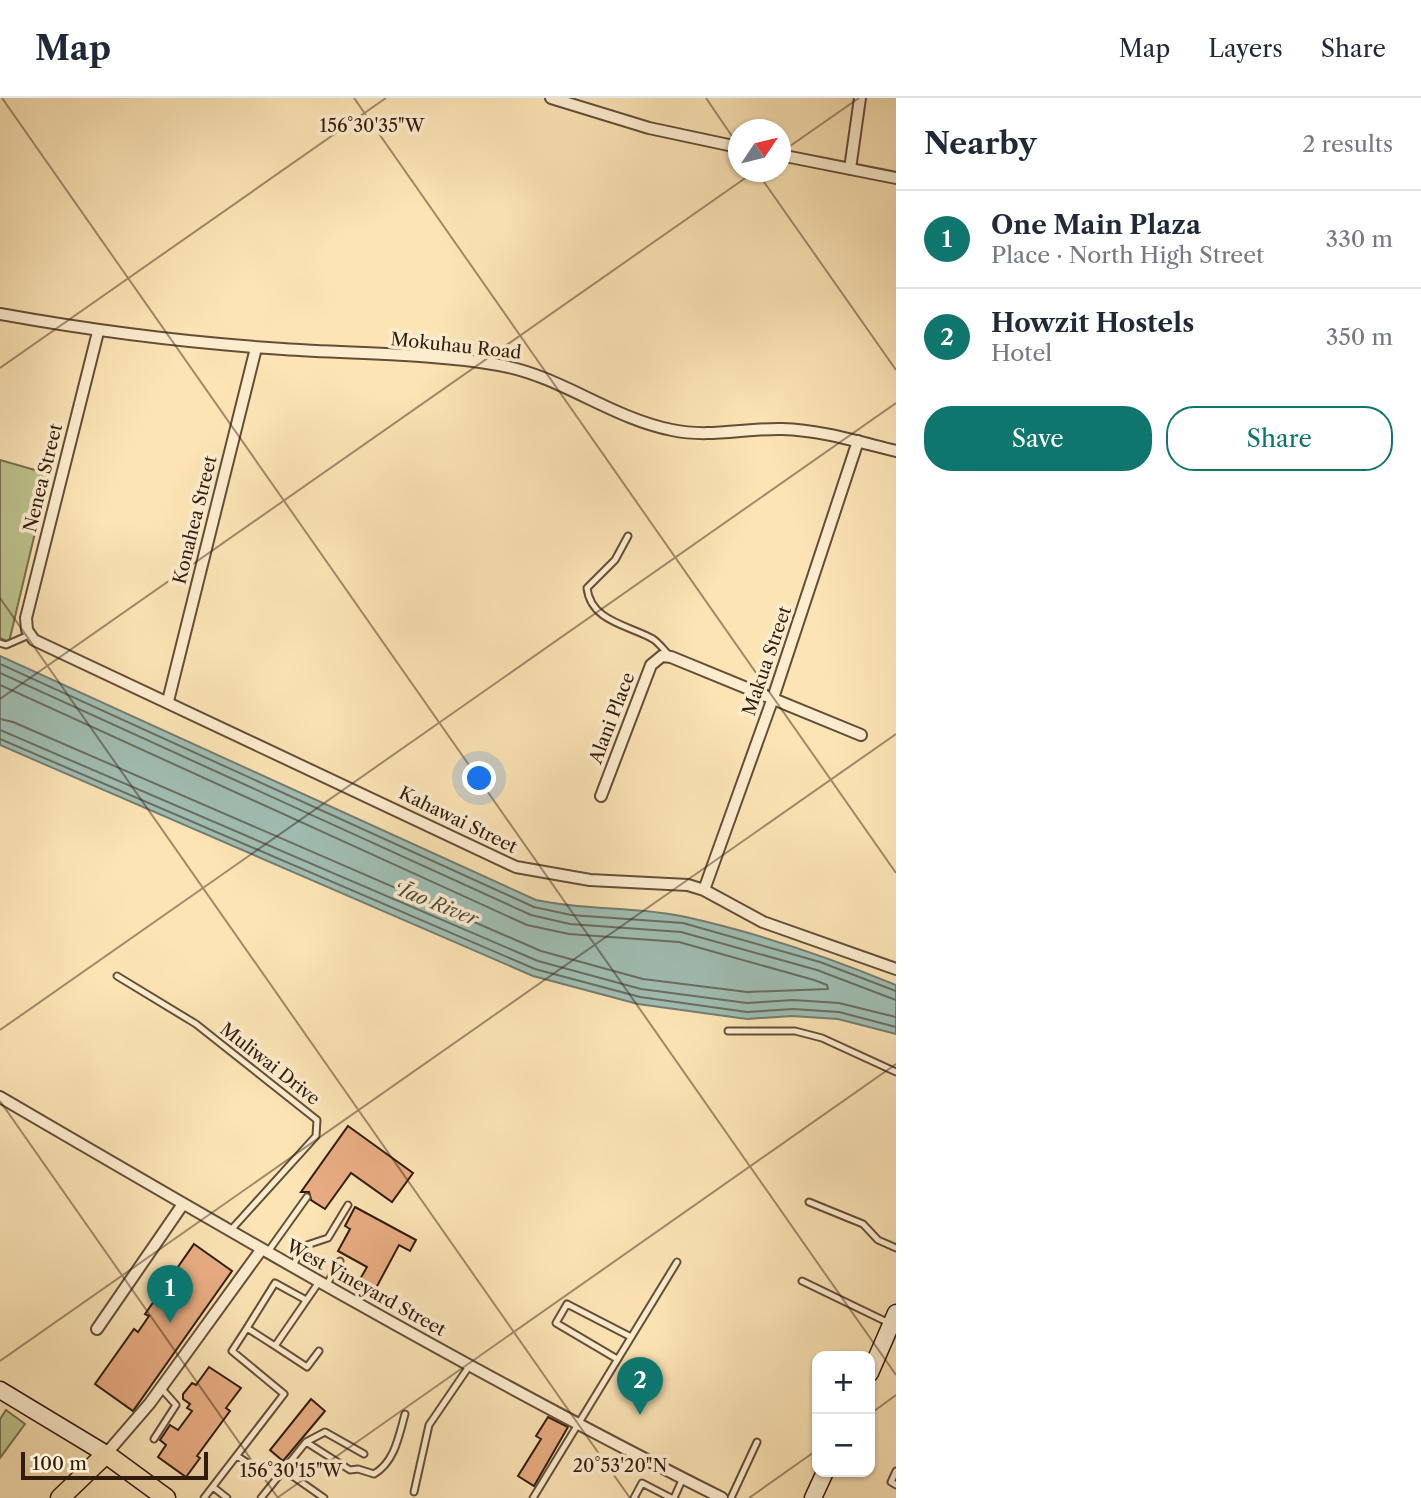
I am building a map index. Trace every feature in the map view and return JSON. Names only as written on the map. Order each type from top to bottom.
[{"type":"main road","points":[[61,1498],[106,1454],[166,1498]]},
{"type":"street","points":[[551,98],[649,128],[728,144]]},
{"type":"street","points":[[850,169],[860,98]]},
{"type":"street","points":[[791,157],[896,178]]},
{"type":"street","name":"Mokuhau Road","points":[[0,314],[98,332],[256,348],[498,365],[562,383],[635,419],[672,430],[710,434],[783,429],[858,441],[896,451]]},
{"type":"street","name":"Nenea Street","points":[[28,634],[26,618],[98,332]]},
{"type":"street","name":"Konahea Street","points":[[168,701],[256,348]]},
{"type":"street","name":"Makua Street","points":[[704,890],[773,698],[858,441]]},
{"type":"street","name":"Kahawai Street","points":[[28,634],[38,643],[168,701],[516,867],[590,880],[662,882],[704,890],[763,922],[896,969]]},
{"type":"street","points":[[666,657],[861,735]]},
{"type":"street","name":"Alani Place","points":[[601,796],[652,663],[666,657]]},
{"type":"street","name":"West Vineyard Street","points":[[0,1097],[264,1252],[578,1424],[722,1498]]},
{"type":"street","points":[[97,1329],[183,1204]]},
{"type":"street","points":[[0,1390],[106,1454],[161,1388],[264,1252]]},
{"type":"street","points":[[875,1366],[891,1342],[894,1318]]},
{"type":"street","points":[[813,1498],[823,1477]]},
{"type":"lane","points":[[628,536],[615,560],[587,588],[589,600],[604,616],[622,627],[655,640],[666,657]]},
{"type":"lane","points":[[0,643],[6,645],[28,634]]},
{"type":"lane","name":"Muliwai Drive","points":[[117,976],[196,1024],[257,1069],[317,1120],[316,1136],[229,1231]]},
{"type":"lane","points":[[727,1031],[795,1031],[822,1038],[896,1072]]},
{"type":"lane","points":[[264,1252],[307,1196]]},
{"type":"lane","points":[[809,1202],[863,1224],[878,1240],[896,1248]]},
{"type":"lane","points":[[292,1267],[304,1246],[328,1238],[348,1205]]},
{"type":"lane","points":[[275,1346],[306,1300],[323,1284],[340,1261]]},
{"type":"lane","points":[[533,1498],[677,1262]]},
{"type":"lane","points":[[802,1281],[894,1318]]},
{"type":"lane","points":[[204,1498],[284,1394],[232,1351],[275,1283],[306,1300]]},
{"type":"lane","points":[[617,1359],[556,1323],[567,1304],[631,1337]]},
{"type":"lane","points":[[247,1328],[307,1367],[319,1351]]},
{"type":"lane","points":[[414,1492],[429,1425],[470,1365]]},
{"type":"lane","points":[[154,1438],[176,1405],[161,1388]]},
{"type":"lane","points":[[306,1442],[350,1471],[358,1469],[374,1474],[383,1469],[396,1447],[405,1414]]},
{"type":"lane","points":[[261,1498],[306,1442],[325,1432],[364,1454]]},
{"type":"lane","points":[[731,1498],[757,1442]]},
{"type":"lane","points":[[237,1456],[263,1473]]},
{"type":"lane","points":[[284,1469],[324,1498]]},
{"type":"lane","points":[[896,1471],[891,1482],[896,1485]]},
{"type":"lane","points":[[634,1498],[642,1483],[673,1498],[683,1478]]},
{"type":"lane","points":[[213,1487],[227,1498]]},
{"type":"green space","points":[[0,460],[49,474],[9,642],[0,638]]},
{"type":"green space","points":[[6,1410],[25,1424],[0,1458],[0,1419]]},
{"type":"water","name":"ʻĪao River","points":[[0,656],[536,900],[686,917],[792,946],[896,985],[896,1034],[838,1019],[792,1016],[747,1019],[638,1004],[533,976],[0,745]]},
{"type":"building","points":[[348,1126],[413,1173],[392,1202],[351,1173],[325,1209],[311,1200],[309,1192],[301,1192]]},
{"type":"building","points":[[355,1207],[416,1240],[410,1251],[399,1245],[375,1290],[359,1281],[367,1267],[338,1251],[350,1229],[345,1226]]},
{"type":"building","points":[[194,1244],[232,1271],[133,1411],[95,1384],[134,1329],[138,1332],[149,1316],[145,1314]]},
{"type":"building","points":[[209,1367],[241,1388],[226,1408],[230,1411],[197,1456],[200,1458],[186,1477],[158,1457],[166,1445],[160,1440],[170,1425],[178,1430],[192,1411],[187,1408],[190,1404],[183,1399],[183,1394],[192,1383],[196,1385]]},
{"type":"building","points":[[311,1399],[325,1411],[283,1461],[270,1450]]},
{"type":"building","points":[[548,1417],[568,1427],[534,1486],[518,1476],[541,1439],[536,1436]]},
{"type":"place","name":"One Main Plaza","points":[[170,1323]]},
{"type":"place","name":"Howzit Hostels","points":[[640,1415]]}]
